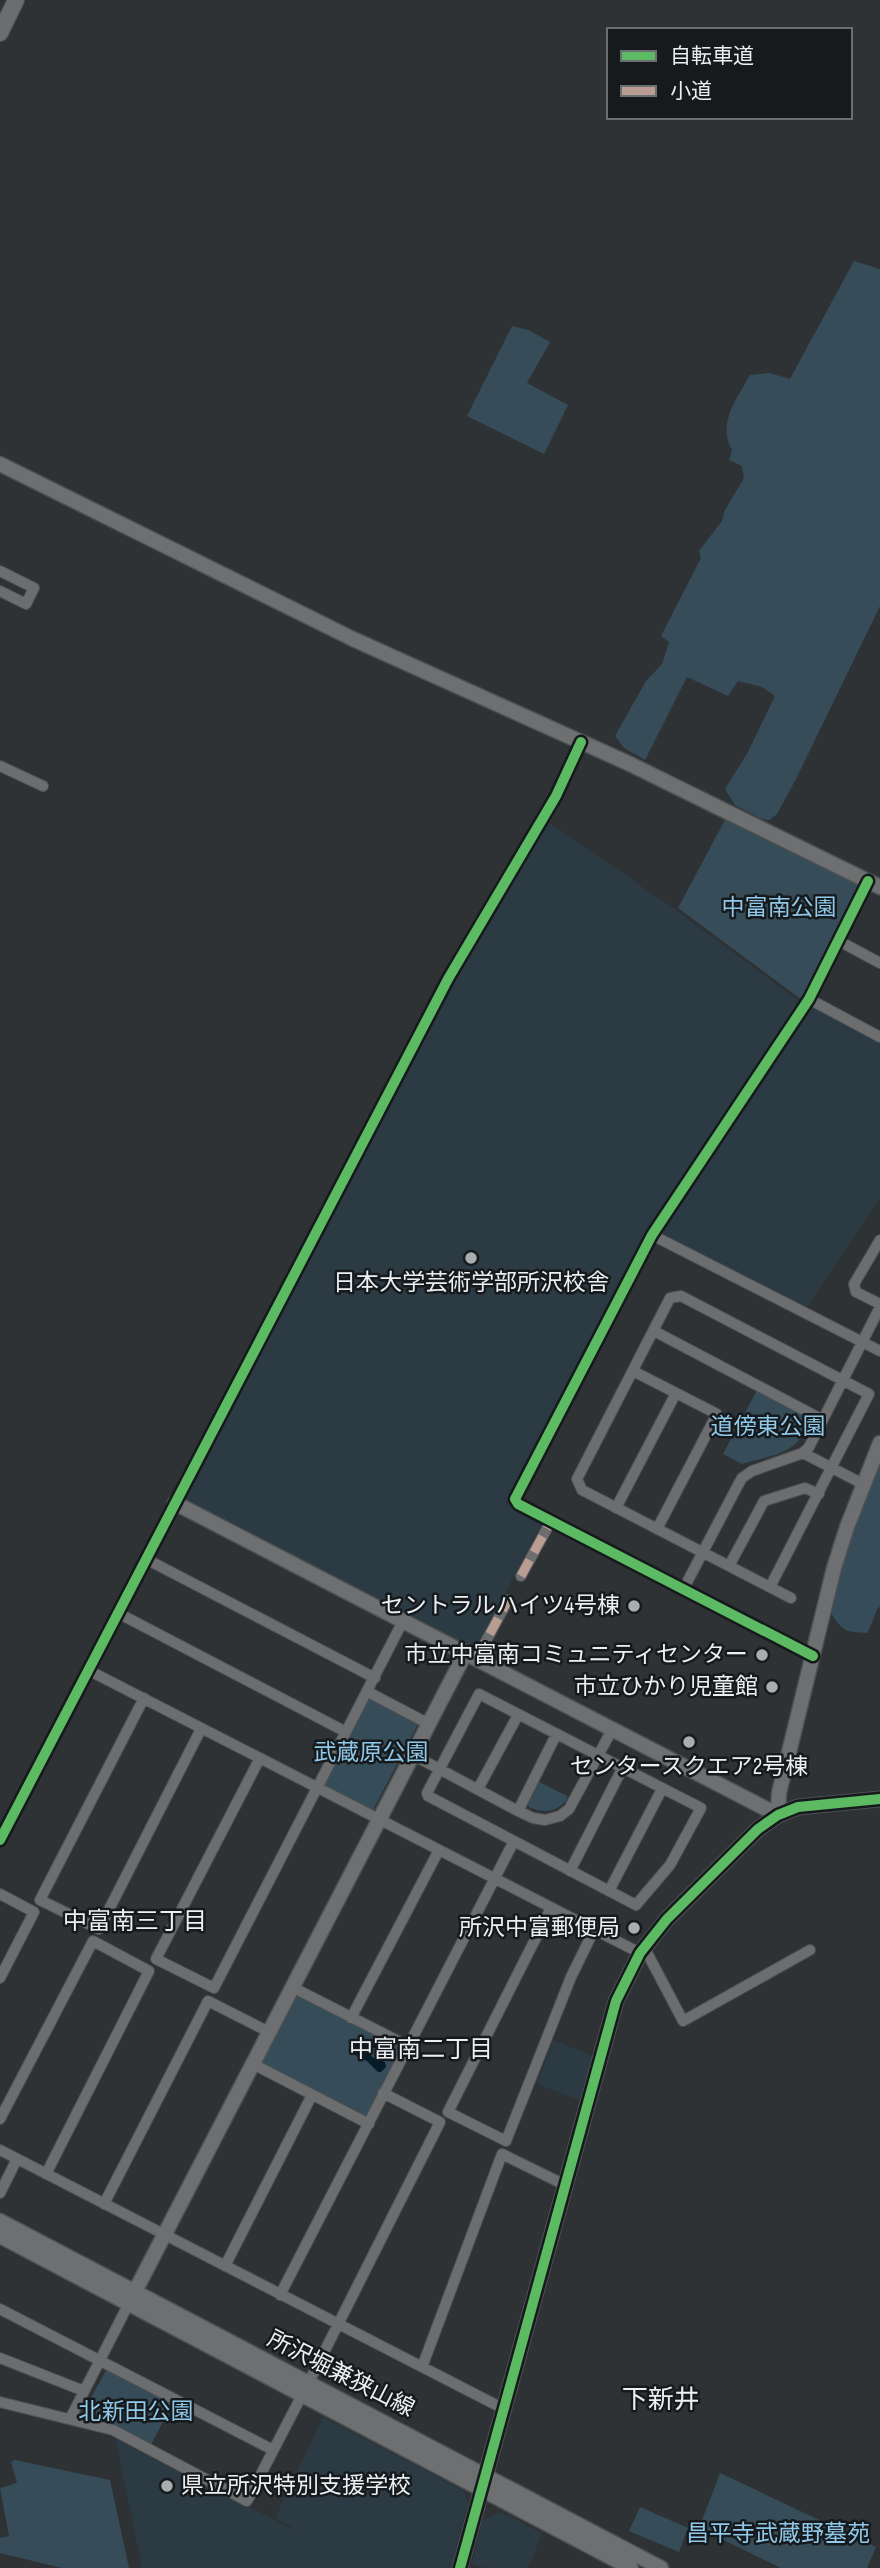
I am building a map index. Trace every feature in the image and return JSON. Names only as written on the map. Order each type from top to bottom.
[{"type":"main road","points":[[0,33],[16,0]]},
{"type":"street","points":[[0,464],[353,639],[581,742],[874,884],[809,999],[652,1235],[515,1499],[518,1504],[813,1656]]},
{"type":"street","points":[[0,571],[34,588],[26,604],[0,591]]},
{"type":"street","points":[[0,1840],[447,979],[556,796],[581,742]]},
{"type":"street","points":[[0,766],[43,786]]},
{"type":"street","points":[[839,942],[880,963]]},
{"type":"street","points":[[809,999],[880,1037]]},
{"type":"street","points":[[652,1235],[880,1351]]},
{"type":"street","points":[[683,1590],[742,1478],[752,1471],[803,1452],[809,1447],[880,1305],[856,1292],[854,1284],[880,1240]]},
{"type":"street","points":[[771,1587],[869,1394],[681,1296],[670,1298],[577,1479],[582,1490],[791,1598]]},
{"type":"street","points":[[654,1331],[823,1420]]},
{"type":"street","points":[[633,1371],[718,1414],[657,1529]]},
{"type":"street","points":[[616,1508],[676,1393]]},
{"type":"street","points":[[778,1815],[779,1793],[834,1568],[880,1443]]},
{"type":"street","points":[[803,1452],[863,1484]]},
{"type":"street","points":[[729,1566],[764,1501],[805,1488],[819,1494]]},
{"type":"street","points":[[175,1503],[778,1815]]},
{"type":"street","points":[[521,1576],[551,1521]]},
{"type":"street","points":[[146,1559],[375,1678]]},
{"type":"street","points":[[70,2419],[429,1724],[508,1600]]},
{"type":"street","points":[[118,1613],[346,1732]]},
{"type":"street","points":[[260,1758],[156,1959],[214,1988],[403,1621]]},
{"type":"street","points":[[88,1670],[495,1880],[594,1930],[642,1950],[683,2021],[810,1950]]},
{"type":"street","points":[[368,1692],[429,1724]]},
{"type":"street","points":[[479,1694],[556,1735],[701,1808],[670,1866],[636,1905],[428,1796],[427,1793],[479,1694]]},
{"type":"street","points":[[144,1698],[40,1900],[99,1929],[201,1729]]},
{"type":"street","points":[[478,1789],[518,1715]]},
{"type":"street","points":[[413,1755],[517,1811],[545,1820],[566,1812],[574,1803],[613,1728]]},
{"type":"street","points":[[517,1811],[556,1735]]},
{"type":"street","points":[[570,1871],[622,1769]]},
{"type":"street","points":[[609,1891],[662,1789]]},
{"type":"street","points":[[460,2568],[616,2001],[642,1950],[667,1919],[758,1829],[778,1815],[798,1807],[880,1799]]},
{"type":"street","points":[[280,2295],[514,1841]]},
{"type":"street","points":[[352,2018],[439,1850]]},
{"type":"street","points":[[0,1894],[34,1912],[0,1979]]},
{"type":"street","points":[[551,1908],[448,2112],[506,2141],[571,1978],[594,1930]]},
{"type":"street","points":[[0,2119],[93,1941],[149,1971],[46,2174]]},
{"type":"street","points":[[292,1987],[408,2046]]},
{"type":"street","points":[[104,2204],[208,2001],[269,2032]]},
{"type":"street","points":[[253,2064],[369,2124]]},
{"type":"street","points":[[309,2382],[440,2122],[383,2093]]},
{"type":"street","points":[[225,2266],[312,2095]]},
{"type":"street","points":[[0,2150],[504,2409]]},
{"type":"street","points":[[422,2367],[502,2154],[565,2185]]},
{"type":"street","points":[[0,2193],[17,2159]]},
{"type":"street","name":"所沢堀兼狭山線","points":[[0,2221],[131,2299],[302,2395],[631,2568]]},
{"type":"street","name":"所沢堀兼狭山線","points":[[0,2236],[309,2382],[661,2568]]},
{"type":"street","points":[[0,2309],[273,2450]]},
{"type":"street","points":[[0,2358],[84,2391]]},
{"type":"street","points":[[0,2402],[113,2430],[247,2501],[302,2395]]},
{"type":"shaded area","name":"日本大学芸術学部所沢校舎","points":[[547,821],[676,910],[800,1002],[648,1231],[506,1504],[542,1522],[476,1649],[461,1641],[457,1643],[181,1500],[449,987]]},
{"type":"shaded area","points":[[812,1006],[880,1041],[880,1198],[806,1308],[660,1234],[659,1230]]},
{"type":"shaded area","points":[[367,2039],[385,2045],[383,2048],[368,2051],[372,2057],[385,2062],[386,2067],[381,2072],[349,2052],[349,2047]]},
{"type":"shaded area","points":[[553,2040],[593,2056],[580,2100],[537,2084]]},
{"type":"shaded area","points":[[323,2417],[464,2491],[468,2503],[451,2568],[142,2568],[116,2441],[118,2438],[294,2530],[275,2518]]},
{"type":"shaded area","points":[[501,2512],[542,2533],[528,2568],[486,2568],[472,2564],[482,2521]]},
{"type":"green space","points":[[854,261],[880,269],[880,606],[777,814],[769,820],[762,819],[735,805],[725,789],[748,752],[775,696],[762,687],[738,681],[728,696],[687,677],[645,760],[624,748],[615,736],[646,681],[662,664],[669,642],[661,636],[701,558],[699,551],[722,521],[725,510],[744,478],[742,466],[729,460],[732,450],[727,430],[730,411],[750,375],[769,373],[790,379]]},
{"type":"green space","points":[[512,326],[528,330],[550,342],[527,383],[568,405],[544,454],[467,416]]},
{"type":"green space","name":"中富南公園","points":[[727,816],[862,885],[802,1000],[678,908]]},
{"type":"green space","name":"道傍東公園","points":[[757,1390],[813,1420],[792,1447],[775,1455],[742,1464],[723,1454]]},
{"type":"green space","points":[[880,1458],[880,1606],[867,1633],[853,1632],[841,1627],[830,1612],[836,1576]]},
{"type":"green space","name":"武蔵原公園","points":[[371,1698],[419,1722],[372,1812],[323,1784],[368,1699]]},
{"type":"green space","points":[[539,1782],[567,1796],[567,1800],[550,1811],[529,1807],[528,1803]]},
{"type":"green space","points":[[297,1994],[400,2046],[401,2050],[368,2116],[364,2118],[261,2064]]},
{"type":"green space","name":"北新田公園","points":[[107,2369],[170,2402],[171,2406],[151,2445],[82,2419],[81,2415]]},
{"type":"green space","points":[[15,2460],[110,2480],[129,2568],[62,2568],[0,2553],[0,2538],[9,2536],[0,2488],[17,2483],[11,2462]]},
{"type":"green space","name":"昌平寺武蔵野墓苑","points":[[720,2473],[876,2547],[867,2568],[781,2568],[699,2528]]},
{"type":"green space","name":"昌平寺武蔵野墓苑","points":[[640,2507],[688,2528],[679,2552],[629,2531]]},
{"type":"marked path","points":[[521,1576],[551,1521]]},
{"type":"marked path","points":[[477,1658],[508,1600]]},
{"type":"cycle path","points":[[0,1840],[448,979],[556,796],[581,742]]},
{"type":"cycle path","points":[[813,1656],[518,1504],[515,1499],[652,1235],[809,999],[868,881]]},
{"type":"cycle path","points":[[460,2568],[616,2001],[640,1953],[667,1919],[758,1829],[778,1815],[798,1807],[880,1799]]},
{"type":"place","name":"日本大学芸術学部所沢校舎","points":[[471,1258]]},
{"type":"place","name":"セントラルハイツ4号棟","points":[[634,1606]]},
{"type":"place","name":"市立中富南コミュニティセンター","points":[[762,1655]]},
{"type":"place","name":"市立ひかり児童館","points":[[772,1687]]},
{"type":"place","name":"センタースクエア2号棟","points":[[689,1742]]},
{"type":"place","name":"所沢中富郵便局","points":[[634,1928]]},
{"type":"place","name":"県立所沢特別支援学校","points":[[167,2486]]},
{"type":"district","name":"中富南三丁目","points":[[135,1921]]},
{"type":"district","name":"中富南二丁目","points":[[421,2049]]},
{"type":"district","name":"下新井","points":[[661,2400]]}]
